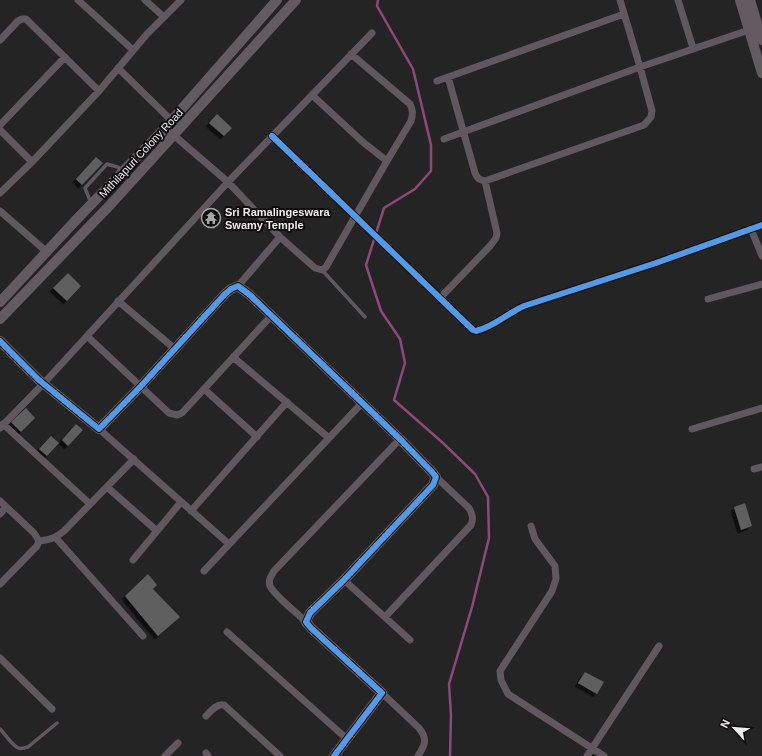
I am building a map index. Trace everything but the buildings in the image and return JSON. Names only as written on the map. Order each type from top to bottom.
[{"type":"street","points":[[78,0],[133,50]]},
{"type":"street","points":[[144,0],[164,17]]},
{"type":"street","points":[[0,193],[32,162],[99,91],[133,50],[181,0]]},
{"type":"street","name":"Mithilapuri Colony Road","points":[[0,302],[91,204],[169,124],[277,0]]},
{"type":"street","name":"Mithilapuri Colony Road","points":[[0,319],[174,135],[296,0]]},
{"type":"street","points":[[448,77],[475,173],[480,180],[485,181],[644,125],[651,117],[652,111],[620,0]]},
{"type":"street","points":[[678,0],[693,48]]},
{"type":"street","points":[[740,0],[753,28],[762,40]]},
{"type":"street","points":[[750,0],[753,28],[762,73]]},
{"type":"street","points":[[437,81],[624,14]]},
{"type":"street","points":[[0,40],[18,21],[26,19],[99,91]]},
{"type":"street","points":[[444,139],[640,67],[753,28]]},
{"type":"street","points":[[90,504],[2,426],[44,383],[228,182],[372,33]]},
{"type":"street","points":[[118,68],[169,124],[174,135],[228,182],[280,237],[315,268],[322,270],[330,260],[411,121],[413,115],[413,110],[410,104],[351,54]]},
{"type":"street","points":[[0,125],[65,56]]},
{"type":"street","points":[[312,95],[364,143],[387,160]]},
{"type":"street","points":[[0,130],[32,162]]},
{"type":"street","points":[[272,136],[473,330],[476,331],[481,330],[524,306],[656,263],[762,225]]},
{"type":"street","points":[[440,298],[492,244],[497,233],[485,181]]},
{"type":"street","points":[[0,211],[47,252]]},
{"type":"street","points":[[77,219],[87,228]]},
{"type":"street","points":[[751,229],[762,256]]},
{"type":"street","points":[[99,429],[141,386],[225,294],[238,286],[280,237]]},
{"type":"street","points":[[708,299],[762,284]]},
{"type":"street","points":[[238,286],[250,295],[400,439],[436,478],[469,508],[473,520],[471,525],[385,617]]},
{"type":"street","points":[[118,301],[174,350]]},
{"type":"street","points":[[87,336],[169,413],[177,415],[182,413],[271,316]]},
{"type":"street","points":[[0,341],[44,383],[99,429],[229,544]]},
{"type":"street","points":[[233,357],[329,438]]},
{"type":"street","points":[[204,389],[257,437]]},
{"type":"street","points":[[191,511],[287,402]]},
{"type":"street","points":[[204,571],[362,403]]},
{"type":"street","points":[[692,428],[762,408]]},
{"type":"street","points":[[400,439],[274,571],[270,578],[270,586],[274,592],[311,628],[419,728],[424,735],[425,743],[418,756]]},
{"type":"street","points":[[39,541],[56,538],[134,460]]},
{"type":"street","points":[[754,469],[762,467]]},
{"type":"street","points":[[306,622],[310,613],[344,580],[433,485],[436,478]]},
{"type":"street","points":[[106,487],[157,530]]},
{"type":"street","points":[[0,501],[38,537],[39,541],[37,546],[0,584]]},
{"type":"street","points":[[133,560],[181,502]]},
{"type":"street","points":[[0,514],[6,507]]},
{"type":"street","points":[[531,526],[535,539],[555,566],[556,579],[552,591],[500,671],[501,680],[508,694],[604,756]]},
{"type":"street","points":[[56,538],[143,636]]},
{"type":"street","points":[[344,580],[410,640]]},
{"type":"street","points":[[227,632],[347,739]]},
{"type":"street","points":[[587,756],[659,646]]},
{"type":"street","points":[[0,658],[52,709]]},
{"type":"street","points":[[334,756],[382,693]]},
{"type":"street","points":[[206,716],[220,704],[224,705],[280,756]]},
{"type":"street","points":[[165,756],[178,743]]},
{"type":"lane","points":[[91,204],[85,188],[107,164],[125,170]]},
{"type":"lane","points":[[322,270],[365,317]]},
{"type":"lane","points":[[0,729],[19,748],[22,748],[28,747],[57,723]]},
{"type":"waterway","points":[[378,0],[377,6],[413,69],[431,145],[431,171],[415,189],[384,208],[366,265],[381,311],[400,339],[405,363],[394,400],[443,443],[475,474],[488,497],[489,538],[472,607],[449,684],[451,715],[450,756]]},
{"type":"cycle path","points":[[272,136],[473,330],[476,331],[495,323],[524,306],[656,263],[762,225]]},
{"type":"cycle path","points":[[0,341],[39,380],[99,429],[141,386],[225,294],[238,286],[250,295],[400,439],[432,472],[436,477],[433,485],[344,580],[310,613],[306,622],[382,693],[334,756]]},
{"type":"place","name":"Sri Ramalingeswara Swamy Temple","points":[[211,218]]}]
